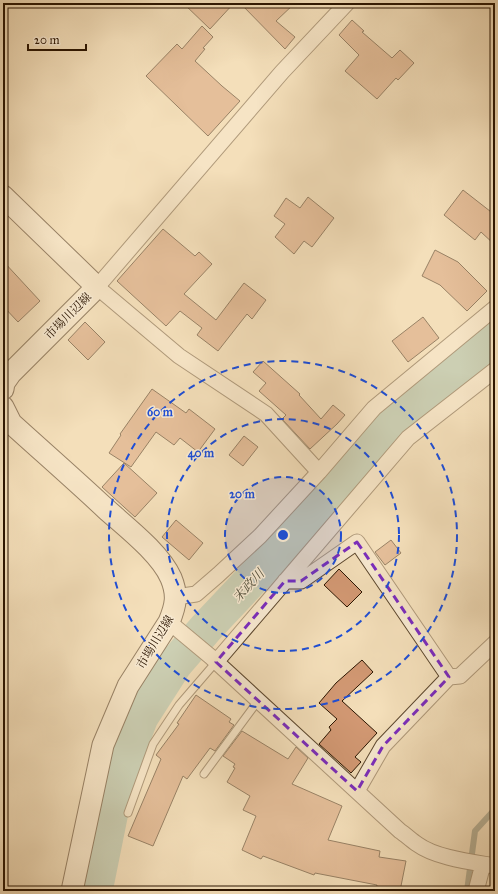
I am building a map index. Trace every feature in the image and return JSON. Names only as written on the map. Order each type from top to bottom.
[{"type":"main road","name":"市場川辺線","points":[[3,196],[97,287],[11,373],[4,383],[3,389]]},
{"type":"main road","points":[[3,407],[11,423],[159,559],[170,577],[176,597]]},
{"type":"main road","name":"市場川辺線","points":[[72,891],[103,745],[128,686],[176,627],[174,610],[176,597]]},
{"type":"street","points":[[319,472],[266,414],[179,356],[97,287],[282,72],[347,3]]},
{"type":"street","points":[[176,597],[196,594],[260,536],[319,472],[374,408],[495,308]]},
{"type":"street","points":[[213,659],[285,581],[408,438],[495,370]]},
{"type":"street","points":[[285,581],[301,581],[357,542],[449,677]]},
{"type":"street","points":[[176,627],[213,659],[400,831],[418,845],[430,851],[480,864],[476,891]]},
{"type":"street","points":[[357,791],[383,746],[449,677],[460,676],[495,643]]},
{"type":"lane","points":[[128,813],[153,744],[179,705],[213,659]]},
{"type":"lane","points":[[204,774],[258,700]]},
{"type":"highlighted area","points":[[357,542],[449,677],[383,746],[357,791],[216,662],[285,581],[301,581]]},
{"type":"building","points":[[183,3],[234,3],[210,29]]},
{"type":"building","points":[[240,3],[295,3],[276,21],[295,37],[285,49]]},
{"type":"building","points":[[352,20],[364,31],[362,32],[392,58],[400,50],[414,63],[398,80],[396,78],[377,99],[345,71],[359,55],[339,35]]},
{"type":"building","points":[[202,26],[213,37],[203,48],[205,49],[195,61],[240,101],[208,136],[146,76],[177,44],[182,49]]},
{"type":"building","points":[[463,190],[495,215],[495,245],[481,232],[475,240],[444,215]]},
{"type":"building","points":[[308,197],[334,218],[312,247],[304,241],[294,254],[275,237],[285,224],[274,216],[286,198],[300,208]]},
{"type":"building","points":[[163,229],[195,256],[199,252],[212,264],[184,294],[216,320],[244,283],[266,300],[252,319],[247,314],[218,351],[197,335],[202,328],[180,311],[166,326],[117,281]]},
{"type":"building","points":[[435,250],[458,262],[487,291],[467,311],[440,285],[422,276]]},
{"type":"building","points":[[3,261],[40,301],[18,322],[3,306]]},
{"type":"building","points":[[423,317],[439,338],[408,362],[392,341]]},
{"type":"building","points":[[85,322],[105,342],[88,360],[68,340]]},
{"type":"building","points":[[263,361],[300,394],[299,395],[321,419],[333,405],[345,415],[310,449],[282,419],[286,415],[259,391],[266,383],[253,372]]},
{"type":"building","points":[[152,389],[186,413],[189,409],[215,429],[198,452],[180,438],[174,445],[156,432],[131,467],[109,453],[121,435],[120,434]]},
{"type":"building","points":[[244,436],[258,447],[243,466],[229,455]]},
{"type":"building","points":[[124,463],[157,493],[135,517],[102,487]]},
{"type":"building","points":[[176,520],[203,543],[189,560],[162,537]]},
{"type":"building","points":[[391,540],[401,553],[385,565],[375,552]]},
{"type":"building","points":[[339,569],[362,592],[347,607],[324,585]]},
{"type":"building","points":[[362,660],[373,672],[342,701],[377,733],[355,757],[361,762],[351,773],[319,744],[331,730],[329,727],[337,719],[319,703],[336,683]]},
{"type":"building","points":[[196,695],[231,719],[229,722],[234,725],[215,751],[210,748],[187,779],[183,776],[153,846],[128,836],[161,759],[156,755],[179,724],[177,723]]},
{"type":"building","points":[[242,731],[288,759],[296,747],[308,758],[292,784],[342,806],[328,840],[380,851],[379,857],[406,861],[400,891],[376,891],[377,885],[315,873],[314,875],[263,856],[261,859],[242,850],[256,816],[243,810],[250,796],[227,782],[235,768],[233,767],[235,764],[223,756]]},
{"type":"waterway","name":"末政川","points":[[95,891],[118,777],[141,717],[175,664],[206,628],[319,508],[393,419],[495,337]]},
{"type":"waterway","points":[[467,891],[475,831],[495,809]]}]
